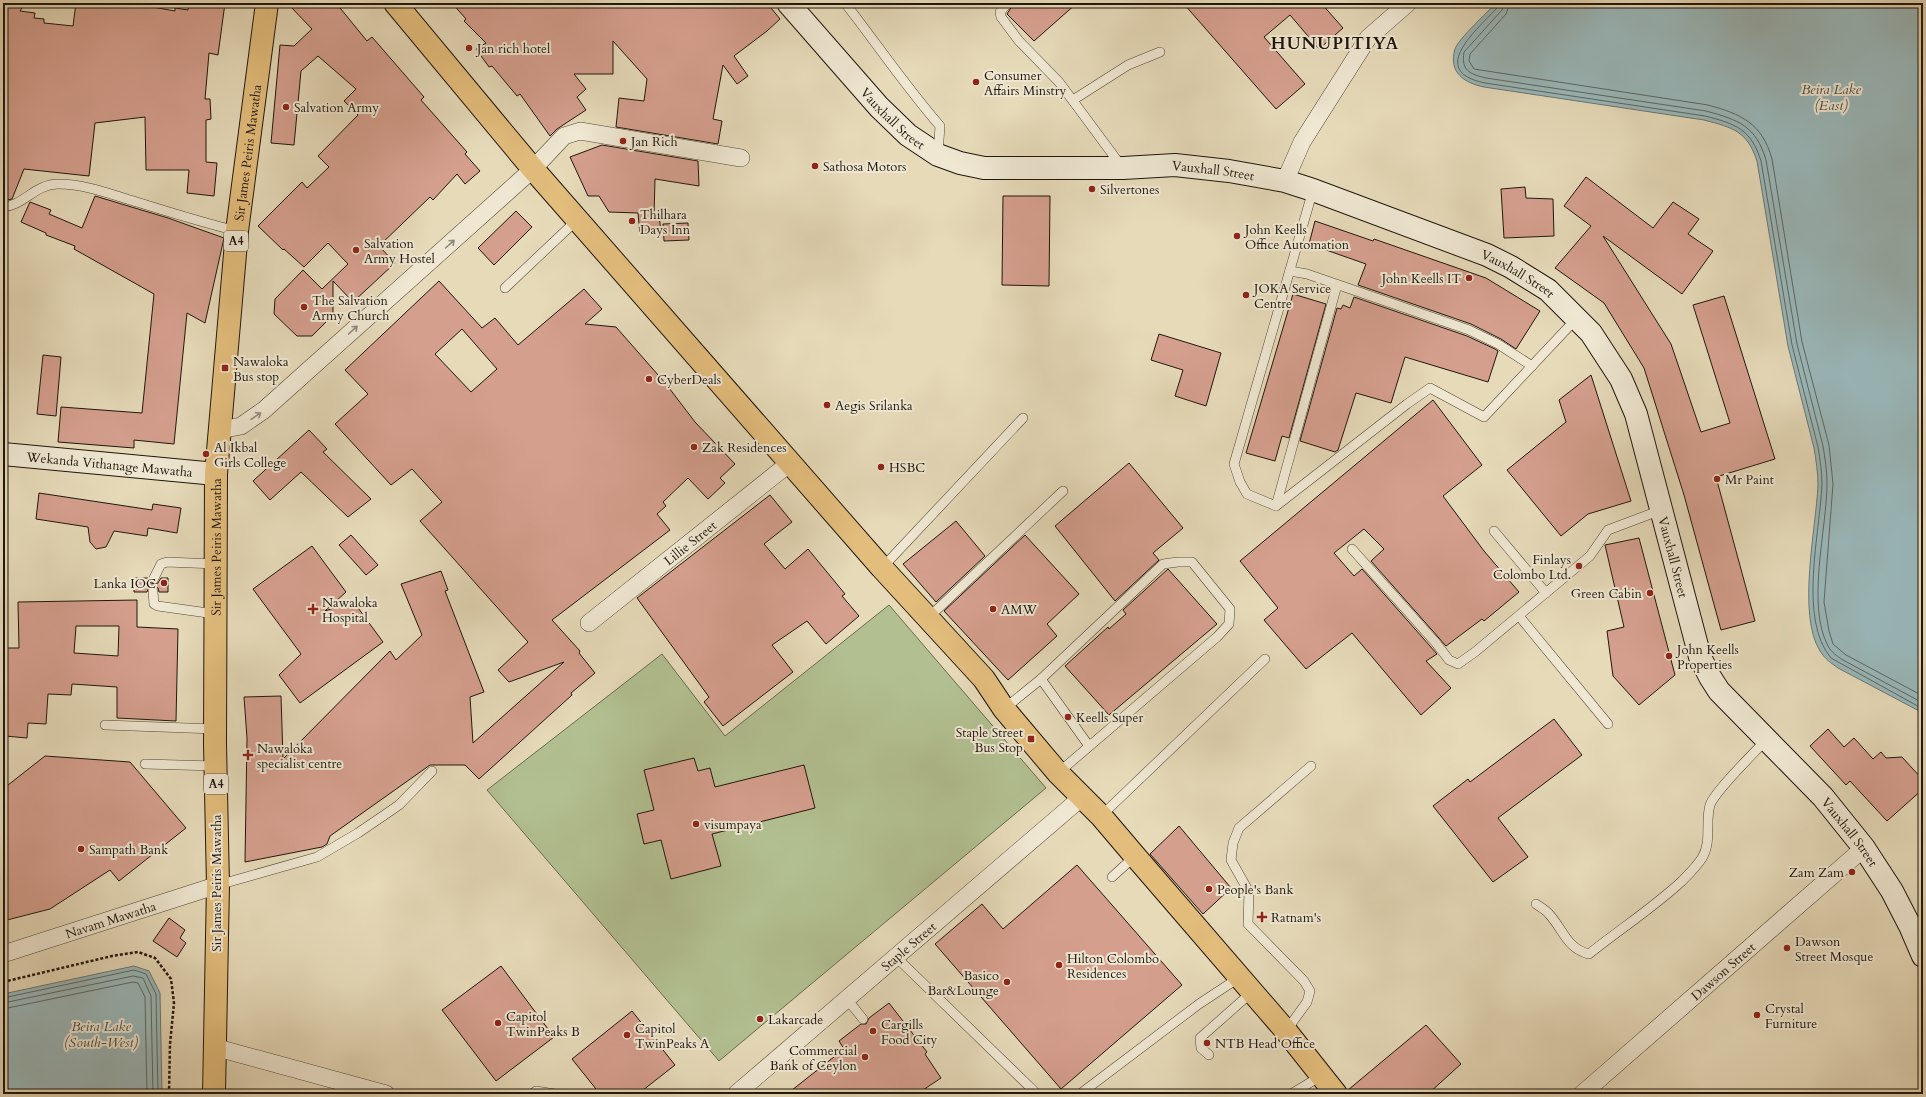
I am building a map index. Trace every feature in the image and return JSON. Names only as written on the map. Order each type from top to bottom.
[{"type":"main road","points":[[395,3],[533,169],[791,462],[882,568],[984,679],[1004,710],[1058,773],[1081,798],[1101,816],[1286,1031],[1336,1094]]},
{"type":"main road","name":"Sir James Peiris Mawatha","points":[[214,1094],[218,885],[215,729],[216,474],[237,231],[266,5]]},
{"type":"street","name":"Vauxhall Street","points":[[788,3],[879,107],[908,135],[938,155],[960,163],[984,168],[1123,168],[1175,165],[1229,170],[1285,181],[1487,255],[1512,267],[1548,290],[1591,333],[1624,384],[1636,414],[1704,667],[1719,691],[1823,796],[1864,848],[1892,891],[1923,956]]},
{"type":"street","points":[[1285,181],[1302,142],[1368,38],[1408,3]]},
{"type":"street","points":[[220,430],[241,426],[264,410],[533,169],[564,136],[580,131],[741,158]]},
{"type":"street","name":"Wekanda Vithanage Mawatha","points":[[3,454],[216,474]]},
{"type":"street","name":"Lillie Street","points":[[589,623],[791,462]]},
{"type":"street","name":"Staple Street","points":[[736,1094],[1081,798]]},
{"type":"street","name":"Dawson Street","points":[[1582,1094],[1864,848]]},
{"type":"street","name":"Navam Mawatha","points":[[3,954],[218,885]]},
{"type":"street","points":[[214,1046],[386,1094]]},
{"type":"lane","points":[[845,3],[881,48],[915,97],[940,126],[938,155]]},
{"type":"lane","points":[[1008,3],[1000,12],[1000,17],[1019,41],[1059,82],[1123,168]]},
{"type":"lane","points":[[1073,100],[1128,65],[1160,52]]},
{"type":"lane","points":[[3,207],[11,206],[34,190],[46,186],[57,184],[83,186],[237,231]]},
{"type":"lane","points":[[1276,506],[1247,494],[1240,482],[1234,464],[1313,190]]},
{"type":"lane","points":[[505,288],[578,219]]},
{"type":"lane","points":[[1290,271],[1337,285],[1469,330],[1498,344],[1532,366]]},
{"type":"lane","points":[[1276,506],[1337,285]]},
{"type":"lane","points":[[1276,506],[1430,388],[1484,417],[1576,319]]},
{"type":"lane","points":[[882,568],[1024,418]]},
{"type":"lane","points":[[928,618],[1063,491]]},
{"type":"lane","points":[[1352,549],[1436,642],[1449,660],[1458,664],[1519,616],[1590,556],[1608,530],[1661,510]]},
{"type":"lane","points":[[1494,531],[1546,593]]},
{"type":"lane","points":[[154,578],[161,564],[167,562],[216,564]]},
{"type":"lane","points":[[1004,710],[1041,679],[1163,564],[1192,562],[1230,609],[1229,624],[1217,637],[1058,773]]},
{"type":"lane","points":[[153,592],[154,604],[158,606],[216,614]]},
{"type":"lane","points":[[1519,616],[1608,724]]},
{"type":"lane","points":[[1101,816],[1265,658]]},
{"type":"lane","points":[[1041,679],[1089,746]]},
{"type":"lane","points":[[105,725],[215,729]]},
{"type":"lane","points":[[1536,904],[1549,913],[1570,943],[1579,952],[1589,954],[1670,892],[1702,858],[1708,839],[1707,820],[1711,803],[1727,782],[1766,740]]},
{"type":"lane","points":[[145,764],[216,766]]},
{"type":"lane","points":[[1286,1031],[1307,1002],[1310,990],[1304,981],[1248,924],[1249,892],[1231,860],[1233,843],[1240,828],[1311,766]]},
{"type":"lane","points":[[218,885],[317,857],[358,833],[398,805],[432,771]]},
{"type":"lane","points":[[1112,877],[1135,856]]},
{"type":"lane","points":[[896,957],[1037,1094]]},
{"type":"lane","points":[[1209,1055],[1201,1048],[1200,1038],[1246,985]]},
{"type":"lane","points":[[1080,1094],[1199,1004],[1246,985]]},
{"type":"lane","points":[[847,999],[863,1019]]},
{"type":"lane","points":[[1291,1094],[1321,1076]]},
{"type":"lane","points":[[532,1094],[536,1092],[555,1094]]},
{"type":"path","points":[[3,982],[119,955],[138,952],[154,958],[171,979],[173,997],[169,1094]]},
{"type":"green space","points":[[889,605],[1046,788],[719,1061],[487,790],[662,654],[725,736]]},
{"type":"water","name":"Beira Lake (East)","points":[[1496,3],[1923,3],[1923,713],[1838,668],[1828,661],[1820,651],[1813,635],[1809,594],[1818,476],[1814,448],[1788,346],[1757,161],[1749,143],[1738,132],[1704,120],[1484,87],[1470,83],[1456,71],[1453,57],[1455,49],[1467,32]]},
{"type":"water","name":"Beira Lake (South-West)","points":[[134,966],[149,971],[160,993],[162,1094],[3,1094],[3,994]]},
{"type":"building","points":[[4,3],[25,3],[20,11],[35,13],[34,18],[44,19],[44,23],[73,26],[76,3],[130,3],[175,11],[175,8],[188,10],[189,3],[225,3],[218,55],[209,53],[205,99],[210,99],[211,119],[206,120],[206,162],[217,163],[214,196],[187,193],[189,170],[146,170],[145,117],[95,123],[89,176],[24,169],[12,199],[3,201],[3,81],[6,35],[3,39]]},
{"type":"building","points":[[287,3],[336,3],[367,41],[372,37],[424,97],[421,100],[467,152],[465,154],[480,171],[465,184],[457,174],[433,200],[430,197],[379,246],[395,263],[353,302],[333,281],[333,315],[312,336],[297,336],[274,314],[275,299],[303,270],[322,289],[348,264],[328,243],[304,267],[284,249],[283,250],[258,226],[302,182],[307,188],[329,167],[318,156],[358,115],[344,101],[356,89],[318,56],[301,71],[294,145],[271,143],[280,45],[294,46],[312,29]]},
{"type":"building","points":[[452,3],[767,3],[780,19],[767,31],[734,56],[748,76],[737,84],[723,65],[713,119],[722,121],[718,144],[616,127],[619,98],[644,101],[647,79],[613,41],[613,74],[574,74],[586,89],[577,97],[586,110],[557,129],[550,136],[520,94],[517,96],[492,66],[489,67],[476,49],[486,43],[464,21],[466,19]]},
{"type":"building","points":[[1014,3],[1077,3],[1034,41],[1007,14]]},
{"type":"building","points":[[1183,3],[1321,3],[1343,28],[1319,49],[1290,15],[1264,37],[1305,84],[1276,109]]},
{"type":"building","points":[[602,145],[698,161],[699,186],[655,179],[654,216],[659,215],[661,232],[640,235],[638,213],[609,212],[599,196],[588,196],[570,157]]},
{"type":"building","points":[[1586,177],[1653,228],[1673,202],[1699,219],[1688,234],[1713,251],[1682,294],[1603,236],[1671,344],[1701,432],[1730,423],[1693,305],[1724,296],[1775,459],[1716,477],[1755,621],[1721,630],[1684,495],[1644,368],[1604,303],[1555,268],[1591,226],[1564,206]]},
{"type":"building","points":[[1525,187],[1526,198],[1553,199],[1554,236],[1504,238],[1501,189]]},
{"type":"building","points":[[95,196],[168,218],[224,238],[205,323],[187,313],[174,444],[134,440],[134,448],[58,442],[61,407],[142,413],[154,294],[74,249],[75,246],[46,235],[46,233],[21,222],[30,202],[51,210],[49,214],[82,228]]},
{"type":"building","points":[[1003,196],[1050,196],[1049,286],[1002,285]]},
{"type":"building","points":[[516,211],[532,227],[494,265],[478,248]]},
{"type":"building","points":[[1315,221],[1373,241],[1374,239],[1486,278],[1540,311],[1516,349],[1501,339],[1471,324],[1358,285],[1366,264],[1309,244]]},
{"type":"building","points":[[688,223],[689,240],[664,241],[663,224]]},
{"type":"building","points":[[439,281],[482,328],[495,318],[518,345],[584,289],[602,309],[585,324],[616,327],[666,384],[695,422],[735,464],[720,478],[725,483],[708,499],[688,478],[663,502],[666,506],[657,514],[670,530],[552,620],[580,651],[579,653],[595,673],[571,693],[572,695],[479,779],[465,765],[430,765],[330,836],[327,844],[322,847],[245,862],[247,738],[244,697],[281,696],[283,759],[390,651],[396,660],[422,635],[401,584],[441,571],[448,590],[445,591],[484,692],[470,697],[473,743],[564,662],[509,682],[498,670],[528,642],[420,521],[442,502],[412,469],[391,485],[335,424],[368,394],[345,370]],"holes":[[[462,329],[497,369],[471,392],[435,354]]]},
{"type":"building","points":[[1293,294],[1326,304],[1289,438],[1282,436],[1275,461],[1246,453]]},
{"type":"building","points":[[1354,297],[1467,336],[1495,349],[1498,351],[1488,382],[1405,357],[1391,403],[1356,393],[1338,450],[1335,452],[1300,441],[1337,308],[1341,309],[1343,305],[1350,308]]},
{"type":"building","points":[[1159,334],[1221,353],[1206,406],[1175,396],[1183,370],[1151,360]]},
{"type":"building","points":[[43,355],[61,357],[56,416],[37,414]]},
{"type":"building","points":[[1591,375],[1631,501],[1588,514],[1561,536],[1507,470],[1566,422],[1559,400]]},
{"type":"building","points":[[1433,400],[1482,465],[1443,496],[1484,551],[1519,592],[1484,621],[1482,619],[1446,646],[1371,561],[1384,549],[1364,529],[1334,553],[1354,576],[1362,569],[1437,654],[1426,661],[1451,688],[1421,715],[1352,633],[1306,669],[1264,620],[1278,608],[1240,561]]},
{"type":"building","points":[[309,430],[327,449],[323,452],[371,499],[348,517],[301,472],[270,500],[253,481]]},
{"type":"building","points":[[1129,463],[1183,528],[1153,553],[1159,560],[1115,601],[1055,526]]},
{"type":"building","points":[[39,493],[152,510],[153,504],[181,508],[177,533],[148,528],[147,536],[114,531],[106,547],[96,549],[90,542],[88,527],[36,519]]},
{"type":"building","points":[[770,495],[792,522],[764,544],[785,569],[808,549],[845,594],[842,596],[859,616],[826,644],[807,621],[772,645],[793,672],[723,726],[704,702],[709,697],[637,598]]},
{"type":"building","points":[[956,521],[985,556],[936,602],[903,564]]},
{"type":"building","points":[[351,535],[378,565],[366,575],[339,545]]},
{"type":"building","points":[[1025,535],[1079,594],[1047,624],[1057,636],[1008,680],[944,611]]},
{"type":"building","points":[[1639,538],[1675,675],[1639,705],[1613,676],[1607,631],[1624,627],[1605,545]]},
{"type":"building","name":"Nawaloka Hospital","points":[[312,546],[346,592],[325,611],[353,601],[383,642],[300,703],[279,675],[301,654],[253,589]]},
{"type":"building","points":[[1168,569],[1217,624],[1109,715],[1065,666],[1108,627],[1109,629],[1126,614],[1123,610]]},
{"type":"building","points":[[134,578],[148,578],[149,582],[154,584],[158,583],[161,578],[168,578],[168,592],[159,592],[158,588],[153,586],[149,587],[147,592],[134,592]]},
{"type":"building","points":[[137,600],[137,627],[178,629],[176,721],[117,718],[117,687],[72,684],[71,695],[48,694],[46,724],[28,723],[27,738],[5,736],[5,730],[3,730],[3,648],[19,648],[18,602]],"holes":[[[76,626],[119,626],[118,656],[74,653]]]},
{"type":"building","points":[[1554,719],[1582,755],[1498,818],[1528,857],[1493,882],[1433,806],[1468,779],[1470,782]]},
{"type":"building","points":[[1828,729],[1844,747],[1854,738],[1873,759],[1881,752],[1886,758],[1902,757],[1923,780],[1923,789],[1887,821],[1850,781],[1846,785],[1810,746]]},
{"type":"building","name":"Sampath Bank","points":[[45,756],[130,762],[186,828],[119,881],[110,870],[50,909],[3,921],[3,789]]},
{"type":"building","name":"visumpaya","points":[[694,758],[698,771],[710,768],[715,787],[804,765],[815,808],[712,834],[721,866],[671,879],[661,840],[644,844],[637,814],[654,810],[644,770]]},
{"type":"building","points":[[1179,826],[1231,888],[1203,914],[1150,854]]},
{"type":"building","name":"Hilton Colombo Residences","points":[[1077,865],[1182,985],[1061,1089],[935,944],[982,904],[1003,929]]},
{"type":"building","points":[[169,918],[185,930],[180,938],[186,943],[177,957],[153,941]]},
{"type":"building","name":"Capitol TwinPeaks B","points":[[501,966],[554,1037],[496,1081],[442,1010]]},
{"type":"building","points":[[889,1003],[927,1052],[925,1054],[941,1078],[917,1094],[787,1094],[844,1049],[839,1041],[861,1024],[866,1024],[869,1018]]},
{"type":"building","name":"Capitol TwinPeaks A","points":[[632,1011],[675,1065],[638,1094],[600,1094],[572,1059]]},
{"type":"building","points":[[1426,1025],[1461,1064],[1428,1094],[1348,1094],[1348,1090]]},
{"type":"place","name":"Jan rich hotel","points":[[469,48]]},
{"type":"place","name":"Consumer Affairs Minstry","points":[[976,82]]},
{"type":"place","name":"Salvation Army","points":[[286,107]]},
{"type":"place","name":"Jan Rich","points":[[623,141]]},
{"type":"place","name":"Sathosa Motors","points":[[815,166]]},
{"type":"place","name":"Silvertones","points":[[1092,189]]},
{"type":"place","name":"Thilhara Days Inn","points":[[632,221]]},
{"type":"place","name":"John Keells Office Automation","points":[[1237,236]]},
{"type":"place","name":"Salvation Army Hostel","points":[[356,250]]},
{"type":"place","name":"John Keells IT","points":[[1469,278]]},
{"type":"place","name":"JOKA Service Centre","points":[[1246,295]]},
{"type":"place","name":"The Salvation Army Church","points":[[304,307]]},
{"type":"place","name":"Nawaloka Bus stop","points":[[225,368]]},
{"type":"place","name":"CyberDeals","points":[[649,379]]},
{"type":"place","name":"Aegis Srilanka","points":[[827,405]]},
{"type":"place","name":"Zak Residences","points":[[694,447]]},
{"type":"place","name":"Al Ikbal Girls College","points":[[206,454]]},
{"type":"place","name":"HSBC","points":[[881,467]]},
{"type":"place","name":"Mr Paint","points":[[1717,479]]},
{"type":"place","name":"Finlays Colombo Ltd.","points":[[1579,566]]},
{"type":"place","name":"Lanka IOC","points":[[164,583]]},
{"type":"place","name":"Green Cabin","points":[[1650,593]]},
{"type":"place","name":"Nawaloka Hospital","points":[[313,609]]},
{"type":"place","name":"AMW","points":[[993,609]]},
{"type":"place","name":"John Keells Properties","points":[[1669,656]]},
{"type":"place","name":"Keells Super","points":[[1068,717]]},
{"type":"place","name":"Staple Street Bus Stop","points":[[1031,739]]},
{"type":"place","name":"Nawaloka specialist centre","points":[[248,755]]},
{"type":"place","name":"visumpaya","points":[[696,824]]},
{"type":"place","name":"Sampath Bank","points":[[81,849]]},
{"type":"place","name":"Zam Zam","points":[[1852,872]]},
{"type":"place","name":"People's Bank","points":[[1209,889]]},
{"type":"place","name":"Ratnam's","points":[[1262,917]]},
{"type":"place","name":"Dawson Street Mosque","points":[[1787,948]]},
{"type":"place","name":"Hilton Colombo Residences","points":[[1059,965]]},
{"type":"place","name":"Basico Bar&Lounge","points":[[1007,982]]},
{"type":"place","name":"Crystal Furniture","points":[[1757,1015]]},
{"type":"place","name":"Lakarcade","points":[[760,1019]]},
{"type":"place","name":"Capitol TwinPeaks B","points":[[498,1023]]},
{"type":"place","name":"Cargills Food City","points":[[873,1031]]},
{"type":"place","name":"Capitol TwinPeaks A","points":[[627,1035]]},
{"type":"place","name":"NTB Head Office","points":[[1207,1043]]},
{"type":"place","name":"Commercial Bank of Ceylon","points":[[865,1057]]},
{"type":"district","name":"HUNUPITIYA","points":[[1335,43]]}]
